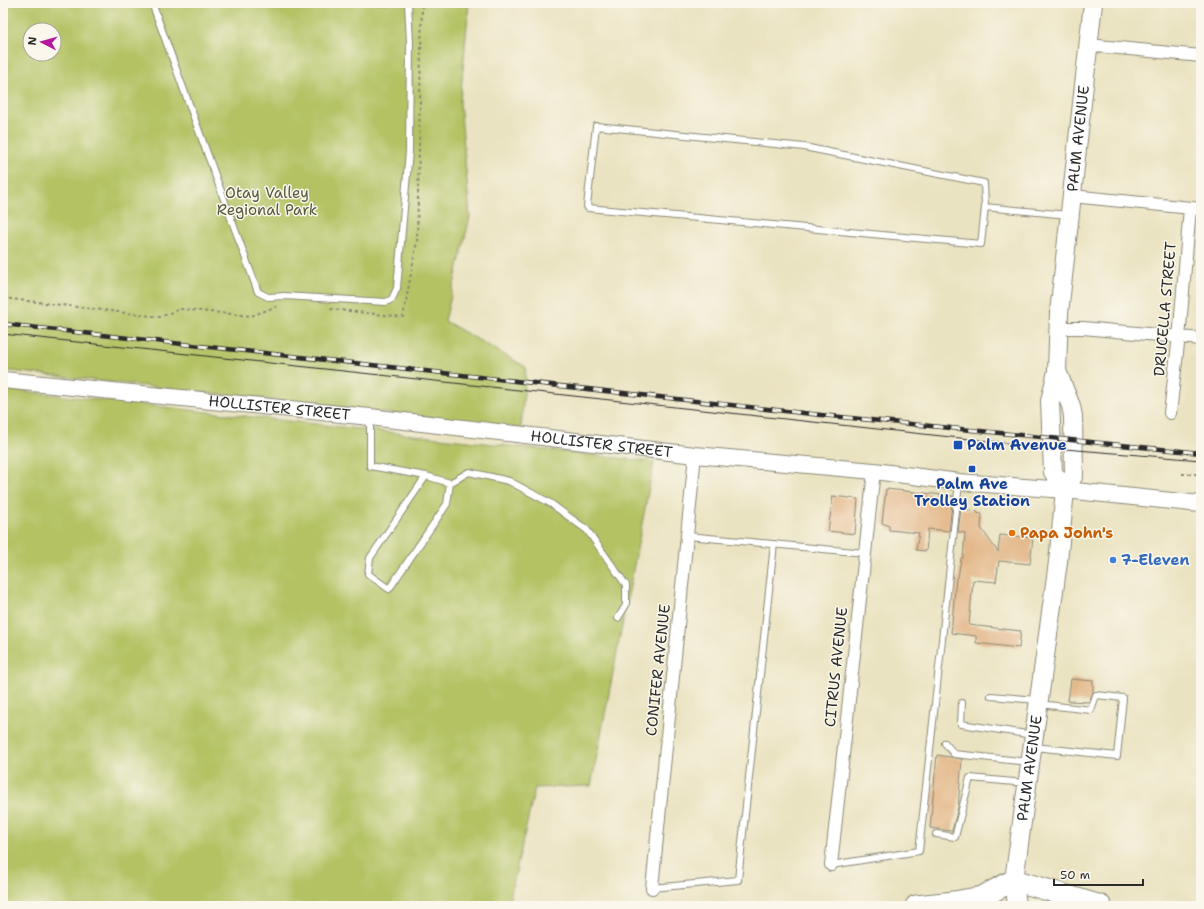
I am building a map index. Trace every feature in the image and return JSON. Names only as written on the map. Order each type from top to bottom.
[{"type":"highway","points":[[916,906],[982,897],[1014,880],[1101,906]]},
{"type":"highway","name":"PALM AVENUE","points":[[1001,906],[1014,880]]},
{"type":"main road","name":"PALM AVENUE","points":[[1017,906],[1014,880],[1037,702],[1058,562],[1065,490],[1053,472],[1050,401],[1057,370],[1059,328],[1093,3]]},
{"type":"main road","name":"HOLLISTER STREET","points":[[3,380],[370,417],[695,455],[874,471],[959,482],[1065,490],[1201,504]]},
{"type":"street","points":[[1088,45],[1201,56]]},
{"type":"street","points":[[1072,196],[1195,209]]},
{"type":"street","name":"DRUCELLA STREET","points":[[1170,413],[1195,209]]},
{"type":"street","points":[[1059,328],[1083,328],[1201,339]]},
{"type":"street","name":"CONIFER AVENUE","points":[[652,888],[695,455]]},
{"type":"street","name":"CITRUS AVENUE","points":[[831,865],[874,471]]},
{"type":"lane","points":[[152,3],[258,292],[268,297],[284,296],[386,302],[392,299],[397,288],[409,151],[410,43],[408,3]]},
{"type":"lane","points":[[597,126],[804,147],[984,183],[985,208],[980,245],[588,208],[594,127],[597,126]]},
{"type":"lane","points":[[985,208],[1070,216]]},
{"type":"lane","points":[[370,417],[370,466],[426,476],[450,483],[469,472],[509,481],[550,503],[587,530],[626,585],[626,605],[618,618]]},
{"type":"lane","points":[[426,476],[370,558],[368,574],[389,589],[447,504],[450,483]]},
{"type":"lane","points":[[831,865],[919,851],[959,482]]},
{"type":"lane","points":[[688,536],[865,553]]},
{"type":"lane","points":[[652,888],[738,880],[774,544]]},
{"type":"lane","points":[[945,743],[954,754],[1031,748],[1116,756],[1123,698],[1096,695],[1091,710],[991,696]]},
{"type":"lane","points":[[962,703],[960,724],[1031,748]]},
{"type":"lane","points":[[936,834],[955,837],[970,778],[1026,783]]},
{"type":"path","points":[[324,308],[403,317],[417,241],[422,3]]},
{"type":"path","points":[[3,298],[160,317],[180,310],[251,316],[285,304]]},
{"type":"path","points":[[1182,474],[1201,474]]},
{"type":"green space","name":"Otay Valley Regional Park","points":[[3,3],[469,3],[460,102],[470,217],[445,321],[526,367],[521,428],[11,371],[3,373]]},
{"type":"green space","points":[[3,389],[654,462],[591,786],[535,788],[508,906],[3,906]]},
{"type":"building","points":[[886,489],[953,496],[949,531],[928,529],[926,551],[916,550],[919,533],[889,530],[889,526],[882,523]]},
{"type":"building","points":[[833,496],[858,499],[855,534],[828,531]]},
{"type":"building","points":[[961,509],[977,511],[977,513],[982,514],[981,528],[998,552],[1000,535],[1033,538],[1030,564],[999,561],[996,582],[973,580],[969,625],[1021,631],[1019,648],[976,643],[976,636],[951,633],[956,578],[958,578],[961,558],[963,558],[965,533],[958,532]]},
{"type":"building","points":[[1071,679],[1093,681],[1093,692],[1089,702],[1068,701]]},
{"type":"building","points":[[937,755],[962,759],[958,808],[952,831],[930,828]]},
{"type":"tram line","points":[[3,334],[1052,448],[1201,460]]},
{"type":"railway","points":[[3,324],[821,415],[1201,453]]},
{"type":"place","name":"Palm Avenue","points":[[958,445]]},
{"type":"place","name":"Palm Ave Trolley Station","points":[[972,469]]},
{"type":"place","name":"Papa John's","points":[[1012,533]]},
{"type":"place","name":"7-Eleven","points":[[1113,560]]}]
